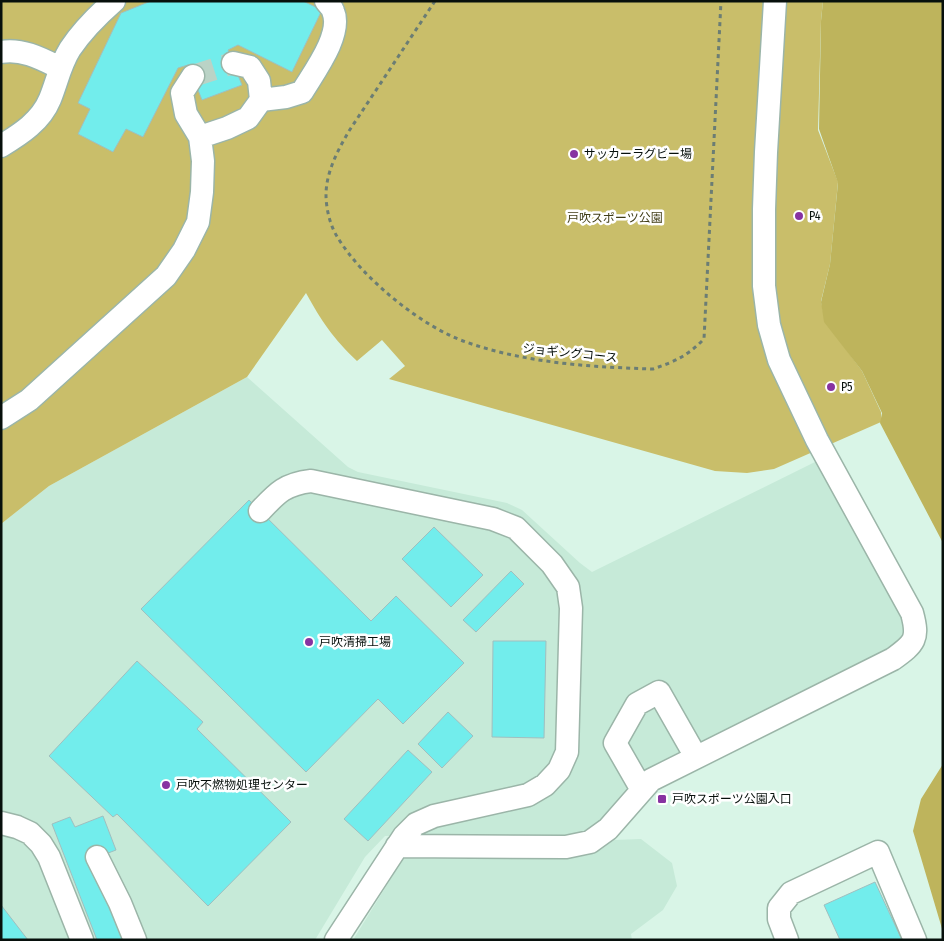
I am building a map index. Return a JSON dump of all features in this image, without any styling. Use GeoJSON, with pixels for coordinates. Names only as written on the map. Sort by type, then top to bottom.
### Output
{"type":"FeatureCollection","features":[{"type":"Feature","properties":{"kind":"street"},"geometry":{"type":"LineString","coordinates":[[1,146],[22,133],[39,118],[50,99],[60,68],[70,49],[97,16],[114,1]]}},
{"type":"Feature","properties":{"kind":"street"},"geometry":{"type":"LineString","coordinates":[[397,846],[566,847],[590,842],[608,829],[651,780],[894,659],[910,646],[916,629],[912,613],[817,440],[779,360],[769,325],[764,286],[765,200],[775,1]]}},
{"type":"Feature","properties":{"kind":"street"},"geometry":{"type":"LineString","coordinates":[[261,100],[286,97],[302,92],[323,58],[335,31],[333,4]]}},
{"type":"Feature","properties":{"kind":"street"},"geometry":{"type":"LineString","coordinates":[[1,52],[10,50],[38,57],[60,68]]}},
{"type":"Feature","properties":{"kind":"street"},"geometry":{"type":"LineString","coordinates":[[200,137],[227,128],[248,118],[261,100],[259,82],[250,67],[233,63]]}},
{"type":"Feature","properties":{"kind":"street"},"geometry":{"type":"LineString","coordinates":[[1,418],[29,400],[166,276],[205,223],[200,137],[186,114],[182,93],[193,76]]}},
{"type":"Feature","properties":{"kind":"street"},"geometry":{"type":"LineString","coordinates":[[260,511],[281,490],[296,483],[310,480],[493,519],[516,528],[552,564],[568,586],[571,608],[567,752],[559,770],[545,786],[528,795],[434,816],[416,824],[397,846],[336,940]]}},
{"type":"Feature","properties":{"kind":"street"},"geometry":{"type":"LineString","coordinates":[[642,790],[615,743],[638,704],[659,692],[696,757]]}},
{"type":"Feature","properties":{"kind":"street"},"geometry":{"type":"LineString","coordinates":[[1,823],[30,833],[41,844],[49,857],[82,940]]}},
{"type":"Feature","properties":{"kind":"street"},"geometry":{"type":"LineString","coordinates":[[787,940],[779,919],[779,908],[791,893],[878,852],[915,940]]}},
{"type":"Feature","properties":{"kind":"street"},"geometry":{"type":"LineString","coordinates":[[97,857],[120,903],[135,940]]}},
{"type":"Feature","properties":{"kind":"path","name":"ジョギングコース"},"geometry":{"type":"LineString","coordinates":[[435,1],[348,131],[338,152],[330,172],[326,194],[329,215],[336,236],[349,255],[374,282],[398,302],[422,319],[464,342],[543,361],[653,369],[689,354],[704,339],[721,1]]}},
{"type":"Feature","properties":{"kind":"shaded area"},"geometry":{"type":"Polygon","coordinates":[[[823,1],[943,1],[943,543],[880,423],[882,413],[862,371],[824,322],[821,302],[830,264],[838,183],[819,129],[823,1]]]}},
{"type":"Feature","properties":{"kind":"shaded area"},"geometry":{"type":"Polygon","coordinates":[[[247,377],[348,467],[358,472],[507,503],[522,510],[592,572],[817,461],[899,602],[905,632],[899,643],[646,774],[601,825],[572,839],[436,835],[385,836],[365,857],[315,940],[1,940],[1,524],[49,486],[247,377]]]}},
{"type":"Feature","properties":{"kind":"shaded area"},"geometry":{"type":"Polygon","coordinates":[[[943,764],[943,932],[913,831],[921,799],[943,764]]]}},
{"type":"Feature","properties":{"kind":"shaded area"},"geometry":{"type":"Polygon","coordinates":[[[641,839],[672,863],[677,886],[663,910],[631,934],[632,940],[353,940],[403,859],[561,859],[589,855],[602,849],[614,840],[641,839]]]}},
{"type":"Feature","properties":{"kind":"green space","name":"戸吹スポーツ公園"},"geometry":{"type":"Polygon","coordinates":[[[1,1],[823,1],[818,130],[838,182],[830,264],[821,301],[825,321],[862,371],[881,412],[881,422],[774,469],[747,473],[715,471],[389,379],[405,366],[382,340],[357,361],[328,329],[306,293],[247,377],[49,486],[1,524],[1,1]]]}},
{"type":"Feature","properties":{"kind":"building"},"geometry":{"type":"Polygon","coordinates":[[[151,1],[303,1],[322,10],[292,72],[238,45],[228,50],[242,85],[202,100],[188,65],[178,68],[143,137],[126,129],[113,152],[78,134],[90,109],[78,103],[121,13],[151,1]]]}},
{"type":"Feature","properties":{"kind":"building","name":"戸吹清掃工場"},"geometry":{"type":"Polygon","coordinates":[[[249,500],[371,621],[396,596],[464,663],[403,724],[378,699],[306,772],[141,609],[249,500]]]}},
{"type":"Feature","properties":{"kind":"building"},"geometry":{"type":"Polygon","coordinates":[[[434,527],[483,575],[451,607],[402,559],[434,527]]]}},
{"type":"Feature","properties":{"kind":"building"},"geometry":{"type":"Polygon","coordinates":[[[511,571],[524,584],[476,632],[463,620],[511,571]]]}},
{"type":"Feature","properties":{"kind":"building"},"geometry":{"type":"Polygon","coordinates":[[[493,641],[546,641],[544,738],[492,737],[493,641]]]}},
{"type":"Feature","properties":{"kind":"building","name":"戸吹不燃物処理センター"},"geometry":{"type":"Polygon","coordinates":[[[137,661],[203,722],[197,729],[291,822],[208,906],[117,814],[113,817],[49,756],[137,661]]]}},
{"type":"Feature","properties":{"kind":"building"},"geometry":{"type":"Polygon","coordinates":[[[448,712],[473,736],[442,768],[418,744],[448,712]]]}},
{"type":"Feature","properties":{"kind":"building"},"geometry":{"type":"Polygon","coordinates":[[[408,750],[432,772],[368,841],[344,819],[408,750]]]}},
{"type":"Feature","properties":{"kind":"building"},"geometry":{"type":"Polygon","coordinates":[[[103,816],[116,850],[90,860],[131,940],[97,940],[52,824],[70,817],[75,827],[103,816]]]}},
{"type":"Feature","properties":{"kind":"building"},"geometry":{"type":"Polygon","coordinates":[[[875,882],[902,940],[840,940],[824,905],[875,882]]]}},
{"type":"Feature","properties":{"kind":"building"},"geometry":{"type":"Polygon","coordinates":[[[1,905],[28,940],[1,940],[1,905]]]}},
{"type":"Feature","properties":{"kind":"tunnel"},"geometry":{"type":"LineString","coordinates":[[193,76],[233,63]]}},
{"type":"Feature","properties":{"kind":"place","name":"サッカーラグビー場"},"geometry":{"type":"Point","coordinates":[574,154]}},
{"type":"Feature","properties":{"kind":"place","name":"P4"},"geometry":{"type":"Point","coordinates":[799,216]}},
{"type":"Feature","properties":{"kind":"place","name":"P5"},"geometry":{"type":"Point","coordinates":[831,387]}},
{"type":"Feature","properties":{"kind":"place","name":"戸吹清掃工場"},"geometry":{"type":"Point","coordinates":[309,642]}},
{"type":"Feature","properties":{"kind":"place","name":"戸吹不燃物処理センター"},"geometry":{"type":"Point","coordinates":[166,785]}},
{"type":"Feature","properties":{"kind":"place","name":"戸吹スポーツ公園入口"},"geometry":{"type":"Point","coordinates":[662,799]}}]}
